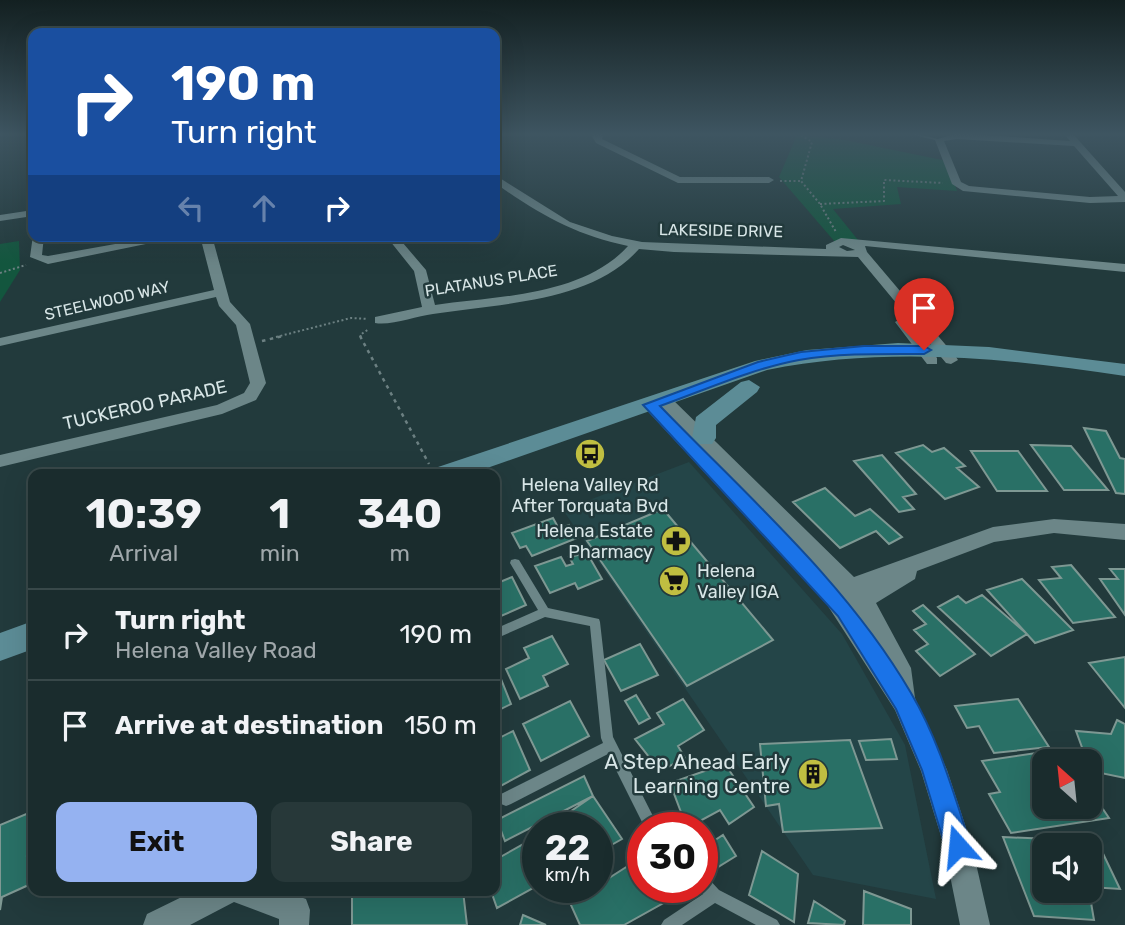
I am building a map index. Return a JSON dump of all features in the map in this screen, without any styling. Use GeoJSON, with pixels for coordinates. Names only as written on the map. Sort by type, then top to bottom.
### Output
{"type":"FeatureCollection","features":[{"type":"Feature","properties":{"kind":"street"},"geometry":{"type":"LineString","coordinates":[[667,176],[693,182],[769,180]]}},
{"type":"Feature","properties":{"kind":"street"},"geometry":{"type":"LineString","coordinates":[[954,176],[957,184],[974,191],[1090,200],[1125,197]]}},
{"type":"Feature","properties":{"kind":"street"},"geometry":{"type":"LineString","coordinates":[[1104,176],[1125,197]]}},
{"type":"Feature","properties":{"kind":"street","name":"LAKESIDE DRIVE"},"geometry":{"type":"LineString","coordinates":[[500,181],[556,219],[598,236],[638,244],[700,250],[897,246],[948,248],[1125,268]]}},
{"type":"Feature","properties":{"kind":"street"},"geometry":{"type":"LineString","coordinates":[[0,218],[28,214]]}},
{"type":"Feature","properties":{"kind":"street"},"geometry":{"type":"LineString","coordinates":[[38,242],[37,255],[54,260],[148,242]]}},
{"type":"Feature","properties":{"kind":"street","name":"TUCKEROO PARADE"},"geometry":{"type":"LineString","coordinates":[[0,461],[152,428],[239,403],[250,396],[258,383],[243,324],[224,303],[207,242]]}},
{"type":"Feature","properties":{"kind":"street"},"geometry":{"type":"LineString","coordinates":[[396,242],[420,270],[429,308]]}},
{"type":"Feature","properties":{"kind":"street","name":"PLATANUS PLACE"},"geometry":{"type":"LineString","coordinates":[[380,320],[429,308],[522,296],[564,287],[611,268],[632,255],[638,244]]}},
{"type":"Feature","properties":{"kind":"street"},"geometry":{"type":"LineString","coordinates":[[852,249],[909,331],[937,355]]}},
{"type":"Feature","properties":{"kind":"street"},"geometry":{"type":"LineString","coordinates":[[852,249],[937,355]]}},
{"type":"Feature","properties":{"kind":"street","name":"STEELWOOD WAY"},"geometry":{"type":"LineString","coordinates":[[0,342],[221,292]]}},
{"type":"Feature","properties":{"kind":"street"},"geometry":{"type":"LineString","coordinates":[[500,472],[663,409],[762,365],[894,340],[909,331]]}},
{"type":"Feature","properties":{"kind":"street"},"geometry":{"type":"LineString","coordinates":[[837,352],[937,355],[1125,370]]}},
{"type":"Feature","properties":{"kind":"street"},"geometry":{"type":"LineString","coordinates":[[449,469],[750,387],[793,372],[824,366],[937,355]]}},
{"type":"Feature","properties":{"kind":"street"},"geometry":{"type":"LineString","coordinates":[[704,438],[705,422],[750,387]]}},
{"type":"Feature","properties":{"kind":"street"},"geometry":{"type":"LineString","coordinates":[[663,409],[704,438],[849,599],[899,668],[904,702],[934,770],[958,846],[975,925]]}},
{"type":"Feature","properties":{"kind":"street"},"geometry":{"type":"LineString","coordinates":[[663,409],[849,599]]}},
{"type":"Feature","properties":{"kind":"street"},"geometry":{"type":"LineString","coordinates":[[849,599],[925,561],[993,535],[1054,526],[1125,532]]}},
{"type":"Feature","properties":{"kind":"street"},"geometry":{"type":"LineString","coordinates":[[0,631],[28,622]]}},
{"type":"Feature","properties":{"kind":"street"},"geometry":{"type":"LineString","coordinates":[[0,647],[28,637]]}},
{"type":"Feature","properties":{"kind":"street"},"geometry":{"type":"LineString","coordinates":[[158,925],[215,896]]}},
{"type":"Feature","properties":{"kind":"street"},"geometry":{"type":"LineString","coordinates":[[257,896],[295,910],[294,925]]}},
{"type":"Feature","properties":{"kind":"lane"},"geometry":{"type":"LineString","coordinates":[[515,563],[545,612]]}},
{"type":"Feature","properties":{"kind":"lane"},"geometry":{"type":"LineString","coordinates":[[500,632],[545,612],[595,622],[607,738],[644,812]]}},
{"type":"Feature","properties":{"kind":"lane"},"geometry":{"type":"LineString","coordinates":[[506,799],[611,746]]}},
{"type":"Feature","properties":{"kind":"lane"},"geometry":{"type":"LineString","coordinates":[[718,898],[772,925]]}},
{"type":"Feature","properties":{"kind":"lane"},"geometry":{"type":"LineString","coordinates":[[669,925],[701,903]]}},
{"type":"Feature","properties":{"kind":"path"},"geometry":{"type":"LineString","coordinates":[[801,181],[802,176]]}},
{"type":"Feature","properties":{"kind":"path"},"geometry":{"type":"LineString","coordinates":[[769,180],[801,181],[820,204],[838,234],[852,249]]}},
{"type":"Feature","properties":{"kind":"path"},"geometry":{"type":"LineString","coordinates":[[820,204],[884,201],[884,180],[957,184]]}},
{"type":"Feature","properties":{"kind":"path"},"geometry":{"type":"LineString","coordinates":[[0,274],[37,255]]}},
{"type":"Feature","properties":{"kind":"path"},"geometry":{"type":"LineString","coordinates":[[248,345],[351,318],[380,320]]}},
{"type":"Feature","properties":{"kind":"path"},"geometry":{"type":"LineString","coordinates":[[380,320],[360,335],[436,469]]}},
{"type":"Feature","properties":{"kind":"shaded area"},"geometry":{"type":"Polygon","coordinates":[[[689,462],[842,634],[905,745],[936,899],[813,875],[563,510],[689,462]]]}},
{"type":"Feature","properties":{"kind":"green space"},"geometry":{"type":"Polygon","coordinates":[[[952,176],[957,191],[897,187],[901,204],[833,209],[858,240],[835,242],[779,177],[952,176]]]}},
{"type":"Feature","properties":{"kind":"green space"},"geometry":{"type":"Polygon","coordinates":[[[19,241],[20,270],[0,302],[0,244],[19,241]]]}},
{"type":"Feature","properties":{"kind":"building"},"geometry":{"type":"Polygon","coordinates":[[[1084,428],[1106,431],[1120,458],[1125,459],[1125,494],[1116,493],[1084,428]]]}},
{"type":"Feature","properties":{"kind":"building"},"geometry":{"type":"Polygon","coordinates":[[[923,445],[932,452],[944,448],[965,466],[957,468],[979,487],[945,499],[896,453],[923,445]]]}},
{"type":"Feature","properties":{"kind":"building"},"geometry":{"type":"Polygon","coordinates":[[[1031,445],[1071,446],[1108,490],[1064,490],[1031,445]]]}},
{"type":"Feature","properties":{"kind":"building"},"geometry":{"type":"Polygon","coordinates":[[[971,451],[1018,451],[1047,491],[997,491],[971,451]]]}},
{"type":"Feature","properties":{"kind":"building"},"geometry":{"type":"Polygon","coordinates":[[[882,455],[916,494],[903,497],[914,509],[899,512],[854,461],[882,455]]]}},
{"type":"Feature","properties":{"kind":"building"},"geometry":{"type":"Polygon","coordinates":[[[825,488],[855,516],[870,509],[902,537],[889,544],[876,531],[840,548],[793,502],[825,488]]]}},
{"type":"Feature","properties":{"kind":"building"},"geometry":{"type":"Polygon","coordinates":[[[663,509],[773,640],[687,686],[587,541],[663,509]]]}},
{"type":"Feature","properties":{"kind":"building"},"geometry":{"type":"Polygon","coordinates":[[[553,518],[559,529],[569,525],[577,538],[532,556],[526,546],[520,548],[512,533],[553,518]]]}},
{"type":"Feature","properties":{"kind":"building"},"geometry":{"type":"Polygon","coordinates":[[[587,553],[602,579],[578,589],[575,583],[550,593],[535,566],[561,557],[566,566],[573,564],[569,557],[587,553]]]}},
{"type":"Feature","properties":{"kind":"building"},"geometry":{"type":"Polygon","coordinates":[[[1071,565],[1115,617],[1073,623],[1039,580],[1061,578],[1052,567],[1071,565]]]}},
{"type":"Feature","properties":{"kind":"building"},"geometry":{"type":"Polygon","coordinates":[[[1110,569],[1125,569],[1125,615],[1100,579],[1118,579],[1110,569]]]}},
{"type":"Feature","properties":{"kind":"building"},"geometry":{"type":"Polygon","coordinates":[[[512,577],[526,605],[501,616],[500,582],[512,577]]]}},
{"type":"Feature","properties":{"kind":"building"},"geometry":{"type":"Polygon","coordinates":[[[1022,579],[1073,630],[1035,643],[987,590],[1022,579]]]}},
{"type":"Feature","properties":{"kind":"building"},"geometry":{"type":"Polygon","coordinates":[[[982,595],[1027,634],[991,656],[938,607],[958,596],[966,603],[982,595]]]}},
{"type":"Feature","properties":{"kind":"building"},"geometry":{"type":"Polygon","coordinates":[[[923,605],[975,654],[940,676],[916,651],[928,644],[914,630],[926,624],[913,611],[923,605]]]}},
{"type":"Feature","properties":{"kind":"building"},"geometry":{"type":"Polygon","coordinates":[[[552,636],[568,664],[543,676],[548,686],[520,699],[506,669],[529,658],[524,648],[552,636]]]}},
{"type":"Feature","properties":{"kind":"building"},"geometry":{"type":"Polygon","coordinates":[[[640,644],[658,675],[621,691],[604,660],[640,644]]]}},
{"type":"Feature","properties":{"kind":"building"},"geometry":{"type":"Polygon","coordinates":[[[1125,657],[1125,708],[1089,663],[1125,657]]]}},
{"type":"Feature","properties":{"kind":"building"},"geometry":{"type":"Polygon","coordinates":[[[500,676],[511,704],[500,710],[500,676]]]}},
{"type":"Feature","properties":{"kind":"building"},"geometry":{"type":"Polygon","coordinates":[[[636,695],[650,718],[639,724],[625,701],[636,695]]]}},
{"type":"Feature","properties":{"kind":"building"},"geometry":{"type":"Polygon","coordinates":[[[683,699],[704,730],[678,746],[685,758],[660,771],[635,739],[664,724],[657,713],[683,699]]]}},
{"type":"Feature","properties":{"kind":"building"},"geometry":{"type":"Polygon","coordinates":[[[1018,699],[1049,747],[994,753],[979,726],[967,728],[955,706],[1018,699]]]}},
{"type":"Feature","properties":{"kind":"building"},"geometry":{"type":"Polygon","coordinates":[[[570,701],[589,736],[541,761],[523,724],[570,701]]]}},
{"type":"Feature","properties":{"kind":"building"},"geometry":{"type":"Polygon","coordinates":[[[1117,720],[1125,724],[1125,778],[1102,773],[1102,749],[1083,749],[1076,731],[1111,734],[1117,720]]]}},
{"type":"Feature","properties":{"kind":"building"},"geometry":{"type":"Polygon","coordinates":[[[513,731],[530,770],[500,786],[500,738],[513,731]]]}},
{"type":"Feature","properties":{"kind":"building"},"geometry":{"type":"Polygon","coordinates":[[[891,739],[897,759],[866,760],[859,741],[891,739]]]}},
{"type":"Feature","properties":{"kind":"building","name":"A Step Ahead Early Learning Centre"},"geometry":{"type":"Polygon","coordinates":[[[850,740],[882,828],[783,832],[779,804],[766,806],[760,744],[850,740]]]}},
{"type":"Feature","properties":{"kind":"building"},"geometry":{"type":"Polygon","coordinates":[[[1032,754],[1032,819],[1102,819],[1102,808],[1109,818],[1011,833],[989,794],[1000,792],[982,761],[1032,754]]]}},
{"type":"Feature","properties":{"kind":"building"},"geometry":{"type":"Polygon","coordinates":[[[725,764],[754,807],[729,824],[720,810],[681,812],[670,783],[725,764]]]}},
{"type":"Feature","properties":{"kind":"building"},"geometry":{"type":"Polygon","coordinates":[[[584,776],[593,796],[562,812],[522,812],[522,832],[505,841],[500,818],[584,776]]]}},
{"type":"Feature","properties":{"kind":"building"},"geometry":{"type":"Polygon","coordinates":[[[593,796],[604,812],[570,812],[593,796]]]}},
{"type":"Feature","properties":{"kind":"building"},"geometry":{"type":"Polygon","coordinates":[[[28,813],[28,885],[2,897],[0,910],[0,825],[28,813]]]}},
{"type":"Feature","properties":{"kind":"building"},"geometry":{"type":"Polygon","coordinates":[[[613,826],[622,839],[613,844],[613,826]]]}},
{"type":"Feature","properties":{"kind":"building"},"geometry":{"type":"Polygon","coordinates":[[[723,835],[736,856],[718,867],[718,838],[723,835]]]}},
{"type":"Feature","properties":{"kind":"building"},"geometry":{"type":"Polygon","coordinates":[[[1003,837],[1032,838],[1032,903],[1091,903],[1094,920],[1034,916],[1003,837]]]}},
{"type":"Feature","properties":{"kind":"building"},"geometry":{"type":"Polygon","coordinates":[[[522,845],[522,894],[497,908],[493,896],[500,896],[500,857],[522,845]]]}},
{"type":"Feature","properties":{"kind":"building"},"geometry":{"type":"Polygon","coordinates":[[[762,851],[798,874],[794,922],[749,895],[762,851]]]}},
{"type":"Feature","properties":{"kind":"building"},"geometry":{"type":"Polygon","coordinates":[[[1102,851],[1120,889],[1102,888],[1102,851]]]}},
{"type":"Feature","properties":{"kind":"building"},"geometry":{"type":"Polygon","coordinates":[[[627,867],[627,903],[663,903],[624,925],[580,925],[570,903],[613,903],[613,876],[627,867]]]}},
{"type":"Feature","properties":{"kind":"building"},"geometry":{"type":"Polygon","coordinates":[[[864,891],[911,909],[911,925],[863,925],[864,891]]]}},
{"type":"Feature","properties":{"kind":"building"},"geometry":{"type":"Polygon","coordinates":[[[352,896],[464,896],[467,925],[352,925],[352,896]]]}},
{"type":"Feature","properties":{"kind":"building"},"geometry":{"type":"Polygon","coordinates":[[[814,901],[845,921],[844,925],[808,923],[814,901]]]}},
{"type":"Feature","properties":{"kind":"building"},"geometry":{"type":"Polygon","coordinates":[[[523,915],[546,925],[520,925],[523,915]]]}},
{"type":"Feature","properties":{"kind":"place","name":"Helena Valley Rd After Torquata Bvd"},"geometry":{"type":"Point","coordinates":[590,454]}},
{"type":"Feature","properties":{"kind":"place","name":"Helena Estate Pharmacy"},"geometry":{"type":"Point","coordinates":[676,541]}},
{"type":"Feature","properties":{"kind":"place","name":"Helena Valley IGA"},"geometry":{"type":"Point","coordinates":[674,581]}},
{"type":"Feature","properties":{"kind":"place","name":"A Step Ahead Early Learning Centre"},"geometry":{"type":"Point","coordinates":[813,774]}},
{"type":"Feature","properties":{"kind":"route"},"geometry":{"type":"LineString","coordinates":[[924,350],[864,350],[801,356],[762,365],[650,405],[845,610],[855,630],[904,702],[934,770],[958,846]]}}]}
